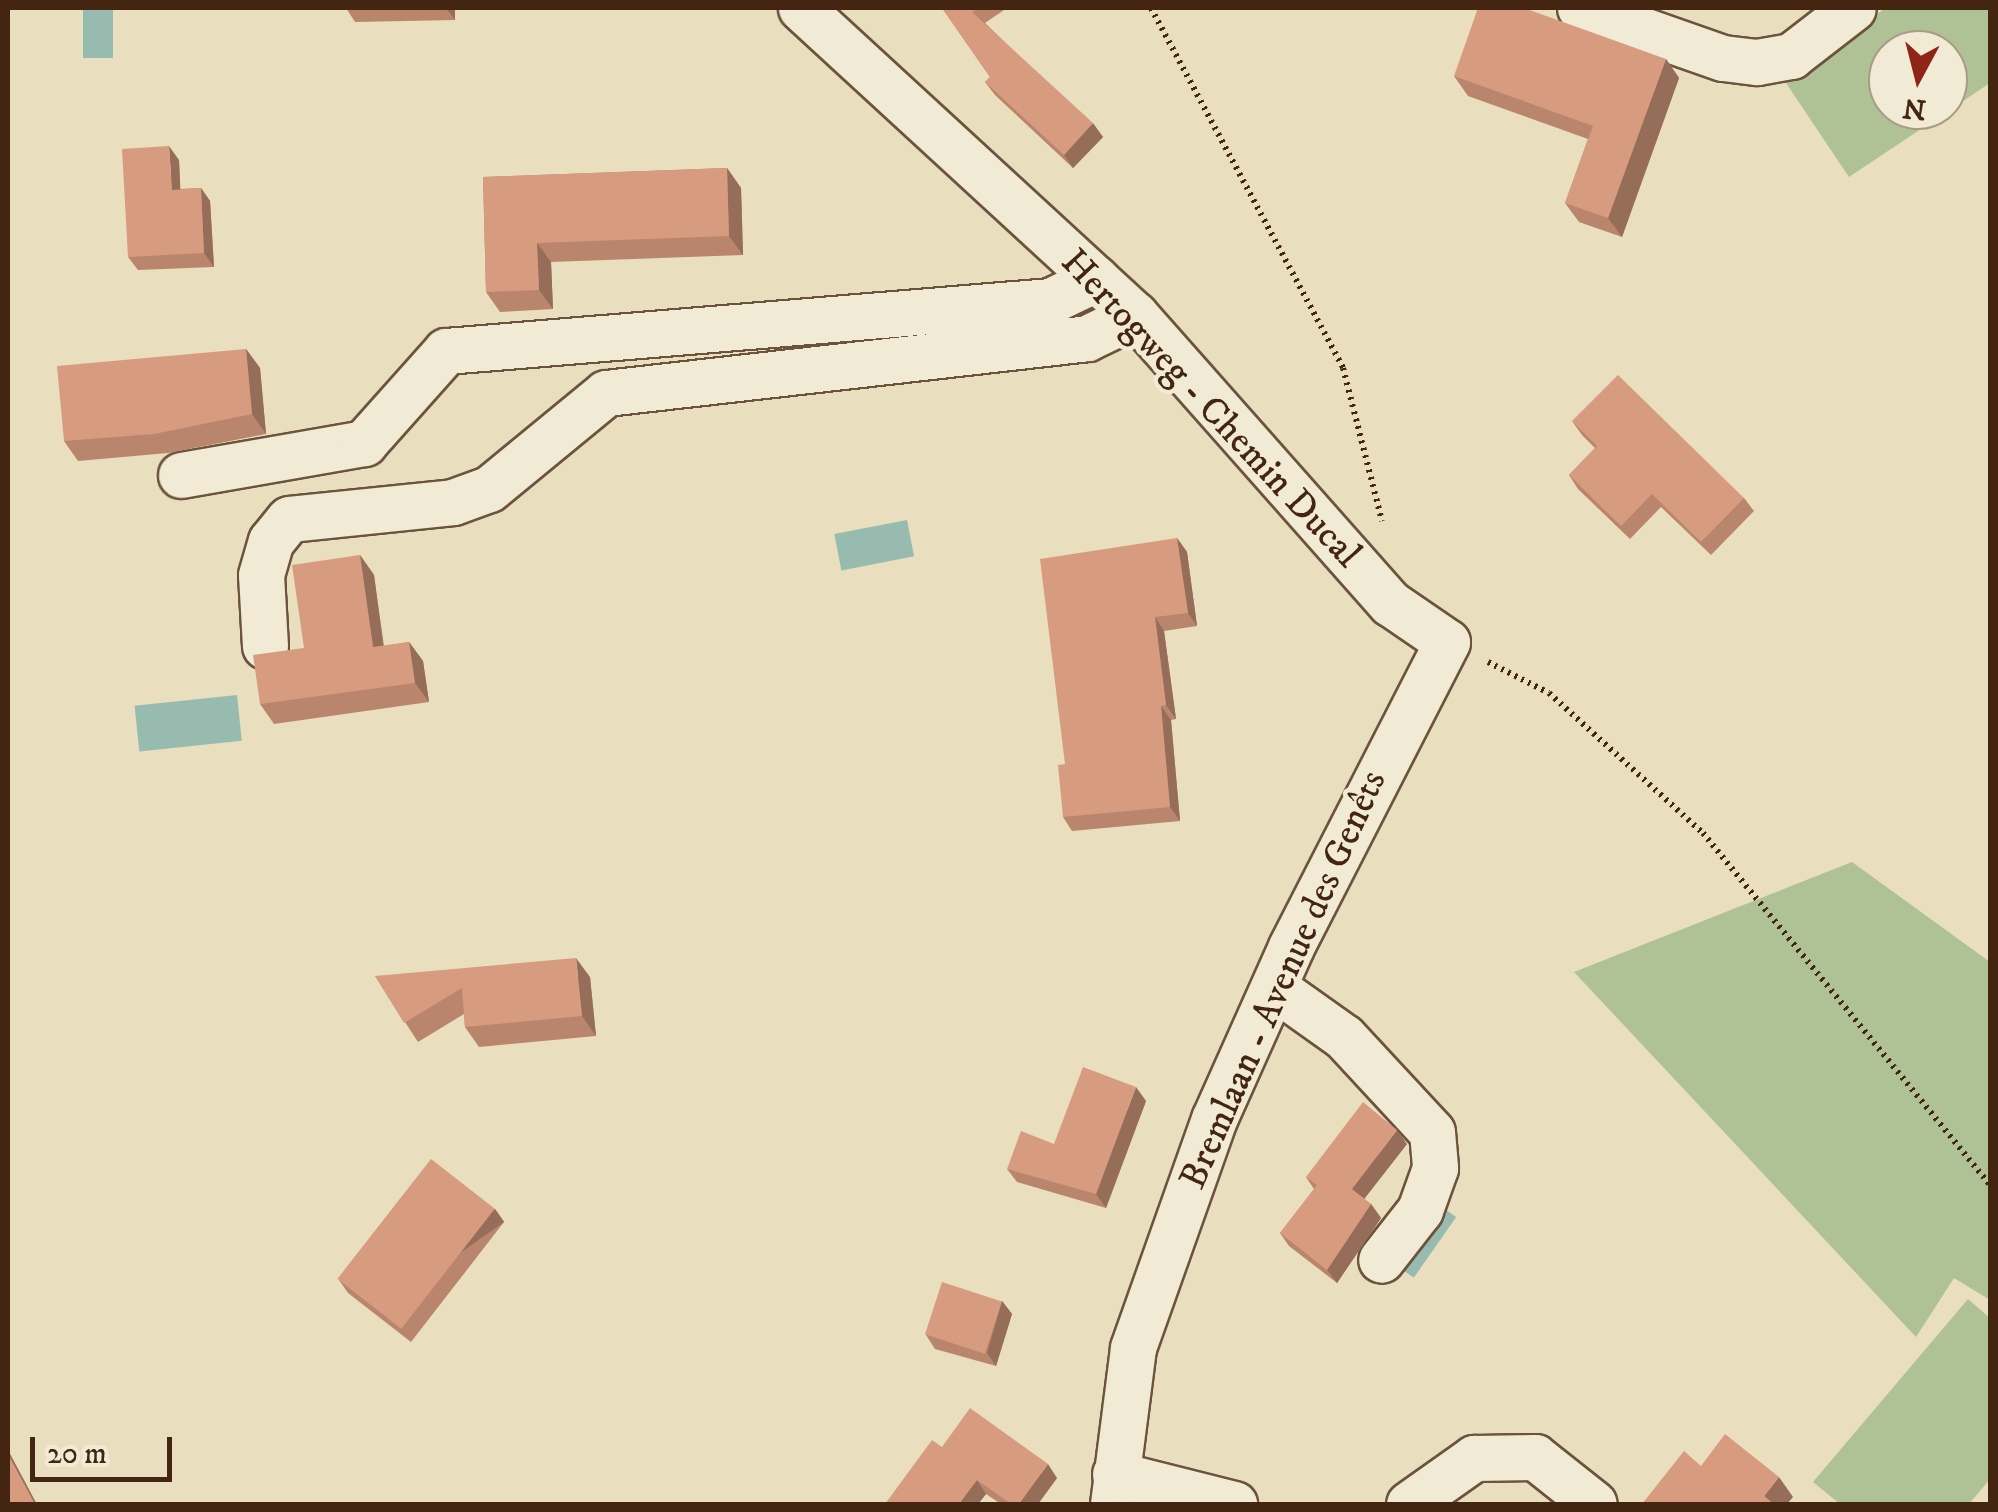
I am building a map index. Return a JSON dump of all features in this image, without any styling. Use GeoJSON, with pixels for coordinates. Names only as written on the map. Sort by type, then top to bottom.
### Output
{"type":"FeatureCollection","features":[{"type":"Feature","properties":{"kind":"street","name":"Hertogweg - Chemin Ducal"},"geometry":{"type":"LineString","coordinates":[[801,8],[1135,316],[1390,603],[1447,642]]}},
{"type":"Feature","properties":{"kind":"street"},"geometry":{"type":"LineString","coordinates":[[1580,8],[1723,58],[1756,62],[1791,56],[1853,8]]}},
{"type":"Feature","properties":{"kind":"street"},"geometry":{"type":"LineString","coordinates":[[182,475],[364,444],[446,352],[1050,301],[1096,280]]}},
{"type":"Feature","properties":{"kind":"street"},"geometry":{"type":"LineString","coordinates":[[265,646],[261,574],[272,542],[289,519],[453,502],[489,489],[606,392],[1086,338],[1135,316]]}},
{"type":"Feature","properties":{"kind":"street","name":"Bremlaan - Avenue des Genêts"},"geometry":{"type":"LineString","coordinates":[[1114,1489],[1133,1348],[1214,1120],[1275,988],[1447,642]]}},
{"type":"Feature","properties":{"kind":"street"},"geometry":{"type":"LineString","coordinates":[[1275,988],[1344,1037],[1432,1132],[1435,1168],[1420,1210],[1381,1260]]}},
{"type":"Feature","properties":{"kind":"street"},"geometry":{"type":"LineString","coordinates":[[1409,1504],[1474,1458],[1535,1456],[1594,1504]]}},
{"type":"Feature","properties":{"kind":"street"},"geometry":{"type":"LineString","coordinates":[[1114,1489],[1234,1504]]}},
{"type":"Feature","properties":{"kind":"path"},"geometry":{"type":"LineString","coordinates":[[1151,8],[1343,368],[1386,539]]}},
{"type":"Feature","properties":{"kind":"path"},"geometry":{"type":"LineString","coordinates":[[1447,642],[1549,693],[1703,833],[1990,1185]]}},
{"type":"Feature","properties":{"kind":"green space"},"geometry":{"type":"Polygon","coordinates":[[[1886,8],[1990,8],[1990,83],[1968,98],[1968,30],[1868,30],[1868,130],[1920,130],[1849,177],[1782,77],[1886,8]]]}},
{"type":"Feature","properties":{"kind":"green space"},"geometry":{"type":"Polygon","coordinates":[[[1852,862],[1990,962],[1990,1300],[1954,1278],[1916,1337],[1574,972],[1852,862]]]}},
{"type":"Feature","properties":{"kind":"green space"},"geometry":{"type":"Polygon","coordinates":[[[1968,1299],[1990,1318],[1990,1479],[1969,1504],[1840,1504],[1813,1482],[1968,1299]]]}},
{"type":"Feature","properties":{"kind":"water"},"geometry":{"type":"Polygon","coordinates":[[[83,8],[113,8],[113,58],[83,58],[83,8]]]}},
{"type":"Feature","properties":{"kind":"water"},"geometry":{"type":"Polygon","coordinates":[[[907,520],[914,556],[841,570],[834,534],[907,520]]]}},
{"type":"Feature","properties":{"kind":"water"},"geometry":{"type":"Polygon","coordinates":[[[237,695],[242,741],[139,752],[135,706],[237,695]]]}},
{"type":"Feature","properties":{"kind":"water"},"geometry":{"type":"Polygon","coordinates":[[[1439,1205],[1456,1217],[1414,1278],[1397,1266],[1439,1205]]]}},
{"type":"Feature","properties":{"kind":"building"},"geometry":{"type":"Polygon","coordinates":[[[942,8],[978,8],[972,12],[1093,123],[1064,155],[985,82],[990,77],[942,8]]]}},
{"type":"Feature","properties":{"kind":"building"},"geometry":{"type":"Polygon","coordinates":[[[1478,8],[1524,8],[1666,59],[1608,218],[1565,203],[1593,126],[1454,76],[1478,8]]]}},
{"type":"Feature","properties":{"kind":"building"},"geometry":{"type":"Polygon","coordinates":[[[169,146],[172,190],[201,188],[204,253],[128,257],[122,149],[169,146]]]}},
{"type":"Feature","properties":{"kind":"building"},"geometry":{"type":"Polygon","coordinates":[[[727,168],[729,236],[537,243],[539,290],[486,292],[483,177],[727,168]]]}},
{"type":"Feature","properties":{"kind":"building"},"geometry":{"type":"Polygon","coordinates":[[[246,349],[252,414],[154,434],[64,441],[57,366],[246,349]]]}},
{"type":"Feature","properties":{"kind":"building"},"geometry":{"type":"Polygon","coordinates":[[[1618,375],[1744,498],[1701,542],[1652,494],[1621,526],[1569,475],[1597,446],[1572,421],[1618,375]]]}},
{"type":"Feature","properties":{"kind":"building"},"geometry":{"type":"Polygon","coordinates":[[[1177,538],[1188,613],[1155,617],[1166,705],[1161,706],[1170,807],[1063,817],[1058,765],[1065,764],[1040,559],[1177,538]]]}},
{"type":"Feature","properties":{"kind":"building"},"geometry":{"type":"Polygon","coordinates":[[[360,555],[373,647],[409,642],[415,683],[260,704],[253,655],[304,648],[292,565],[360,555]]]}},
{"type":"Feature","properties":{"kind":"building"},"geometry":{"type":"Polygon","coordinates":[[[576,958],[582,1016],[465,1027],[462,988],[404,1023],[375,976],[576,958]]]}},
{"type":"Feature","properties":{"kind":"building"},"geometry":{"type":"Polygon","coordinates":[[[1083,1067],[1136,1087],[1096,1194],[1007,1169],[1021,1131],[1054,1144],[1083,1067]]]}},
{"type":"Feature","properties":{"kind":"building"},"geometry":{"type":"Polygon","coordinates":[[[1363,1102],[1397,1130],[1352,1189],[1371,1204],[1327,1270],[1280,1233],[1317,1185],[1306,1177],[1363,1102]]]}},
{"type":"Feature","properties":{"kind":"building"},"geometry":{"type":"Polygon","coordinates":[[[431,1159],[495,1209],[401,1329],[337,1279],[431,1159]]]}},
{"type":"Feature","properties":{"kind":"building"},"geometry":{"type":"Polygon","coordinates":[[[942,1282],[1002,1301],[985,1354],[925,1334],[942,1282]]]}},
{"type":"Feature","properties":{"kind":"building"},"geometry":{"type":"Polygon","coordinates":[[[970,1408],[1048,1464],[1019,1504],[1011,1504],[977,1480],[959,1504],[885,1504],[932,1440],[942,1447],[970,1408]]]}},
{"type":"Feature","properties":{"kind":"building"},"geometry":{"type":"Polygon","coordinates":[[[1725,1434],[1779,1477],[1764,1496],[1774,1504],[1642,1504],[1684,1451],[1701,1466],[1725,1434]]]}},
{"type":"Feature","properties":{"kind":"building"},"geometry":{"type":"Polygon","coordinates":[[[8,1454],[35,1504],[8,1504],[8,1454]]]}}]}
